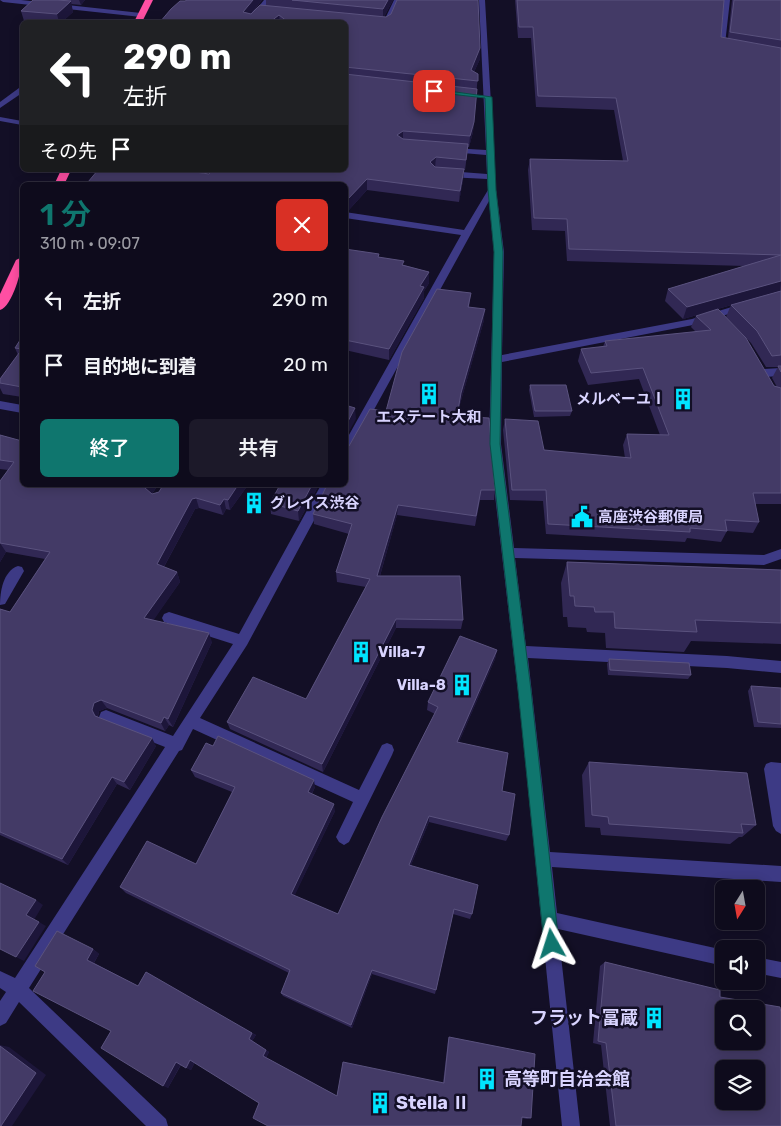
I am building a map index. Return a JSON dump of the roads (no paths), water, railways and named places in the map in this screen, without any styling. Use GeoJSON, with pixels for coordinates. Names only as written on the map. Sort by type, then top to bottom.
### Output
{"type":"FeatureCollection","features":[{"type":"Feature","properties":{"kind":"highway"},"geometry":{"type":"LineString","coordinates":[[140,19],[149,0]]}},
{"type":"Feature","properties":{"kind":"highway"},"geometry":{"type":"LineString","coordinates":[[0,306],[20,264]]}},
{"type":"Feature","properties":{"kind":"street"},"geometry":{"type":"LineString","coordinates":[[3,0],[140,19]]}},
{"type":"Feature","properties":{"kind":"street"},"geometry":{"type":"LineString","coordinates":[[251,20],[267,0]]}},
{"type":"Feature","properties":{"kind":"street"},"geometry":{"type":"LineString","coordinates":[[366,21],[386,23],[397,0]]}},
{"type":"Feature","properties":{"kind":"street"},"geometry":{"type":"LineString","coordinates":[[482,0],[484,96],[491,153],[492,190],[499,252],[495,444],[509,553],[571,1126]]}},
{"type":"Feature","properties":{"kind":"street"},"geometry":{"type":"LineString","coordinates":[[727,0],[721,46],[738,49]]}},
{"type":"Feature","properties":{"kind":"street"},"geometry":{"type":"LineString","coordinates":[[258,12],[268,12]]}},
{"type":"Feature","properties":{"kind":"street"},"geometry":{"type":"LineString","coordinates":[[0,106],[20,91]]}},
{"type":"Feature","properties":{"kind":"street"},"geometry":{"type":"LineString","coordinates":[[0,119],[20,123]]}},
{"type":"Feature","properties":{"kind":"street"},"geometry":{"type":"LineString","coordinates":[[442,149],[491,153]]}},
{"type":"Feature","properties":{"kind":"street"},"geometry":{"type":"LineString","coordinates":[[435,173],[492,177]]}},
{"type":"Feature","properties":{"kind":"street"},"geometry":{"type":"LineString","coordinates":[[348,447],[468,233],[479,210],[492,190]]}},
{"type":"Feature","properties":{"kind":"street"},"geometry":{"type":"LineString","coordinates":[[348,215],[468,233]]}},
{"type":"Feature","properties":{"kind":"street"},"geometry":{"type":"LineString","coordinates":[[497,359],[693,322],[753,304]]}},
{"type":"Feature","properties":{"kind":"street"},"geometry":{"type":"LineString","coordinates":[[715,314],[728,327]]}},
{"type":"Feature","properties":{"kind":"street"},"geometry":{"type":"LineString","coordinates":[[771,387],[762,370],[781,372]]}},
{"type":"Feature","properties":{"kind":"street"},"geometry":{"type":"LineString","coordinates":[[0,405],[20,409]]}},
{"type":"Feature","properties":{"kind":"street"},"geometry":{"type":"LineString","coordinates":[[0,1017],[177,745],[242,641],[325,487]]}},
{"type":"Feature","properties":{"kind":"street"},"geometry":{"type":"LineString","coordinates":[[509,553],[764,560],[781,554]]}},
{"type":"Feature","properties":{"kind":"street"},"geometry":{"type":"LineString","coordinates":[[0,600],[18,571]]}},
{"type":"Feature","properties":{"kind":"street"},"geometry":{"type":"LineString","coordinates":[[169,618],[242,641]]}},
{"type":"Feature","properties":{"kind":"street"},"geometry":{"type":"LineString","coordinates":[[520,652],[727,662],[781,667]]}},
{"type":"Feature","properties":{"kind":"street"},"geometry":{"type":"LineString","coordinates":[[106,716],[177,745]]}},
{"type":"Feature","properties":{"kind":"street"},"geometry":{"type":"LineString","coordinates":[[191,721],[363,799]]}},
{"type":"Feature","properties":{"kind":"street"},"geometry":{"type":"LineString","coordinates":[[344,838],[387,750]]}},
{"type":"Feature","properties":{"kind":"street"},"geometry":{"type":"LineString","coordinates":[[781,770],[771,770],[781,826]]}},
{"type":"Feature","properties":{"kind":"street"},"geometry":{"type":"LineString","coordinates":[[542,858],[781,874]]}},
{"type":"Feature","properties":{"kind":"street"},"geometry":{"type":"LineString","coordinates":[[549,919],[715,956]]}},
{"type":"Feature","properties":{"kind":"street"},"geometry":{"type":"LineString","coordinates":[[765,967],[781,970]]}},
{"type":"Feature","properties":{"kind":"street"},"geometry":{"type":"LineString","coordinates":[[0,979],[19,990],[160,1126]]}},
{"type":"Feature","properties":{"kind":"place","name":"エステート大和"},"geometry":{"type":"Point","coordinates":[429,394]}},
{"type":"Feature","properties":{"kind":"place","name":"メルベーユⅠ"},"geometry":{"type":"Point","coordinates":[683,399]}},
{"type":"Feature","properties":{"kind":"place","name":"グレイス渋谷"},"geometry":{"type":"Point","coordinates":[254,503]}},
{"type":"Feature","properties":{"kind":"place","name":"高座渋谷郵便局"},"geometry":{"type":"Point","coordinates":[582,517]}},
{"type":"Feature","properties":{"kind":"place","name":"Villa-7"},"geometry":{"type":"Point","coordinates":[361,652]}},
{"type":"Feature","properties":{"kind":"place","name":"Villa-8"},"geometry":{"type":"Point","coordinates":[462,685]}},
{"type":"Feature","properties":{"kind":"place","name":"フラット冨蔵"},"geometry":{"type":"Point","coordinates":[654,1018]}},
{"type":"Feature","properties":{"kind":"place","name":"高等町自治会館"},"geometry":{"type":"Point","coordinates":[487,1079]}},
{"type":"Feature","properties":{"kind":"place","name":"Stella Ⅱ"},"geometry":{"type":"Point","coordinates":[380,1103]}}]}
